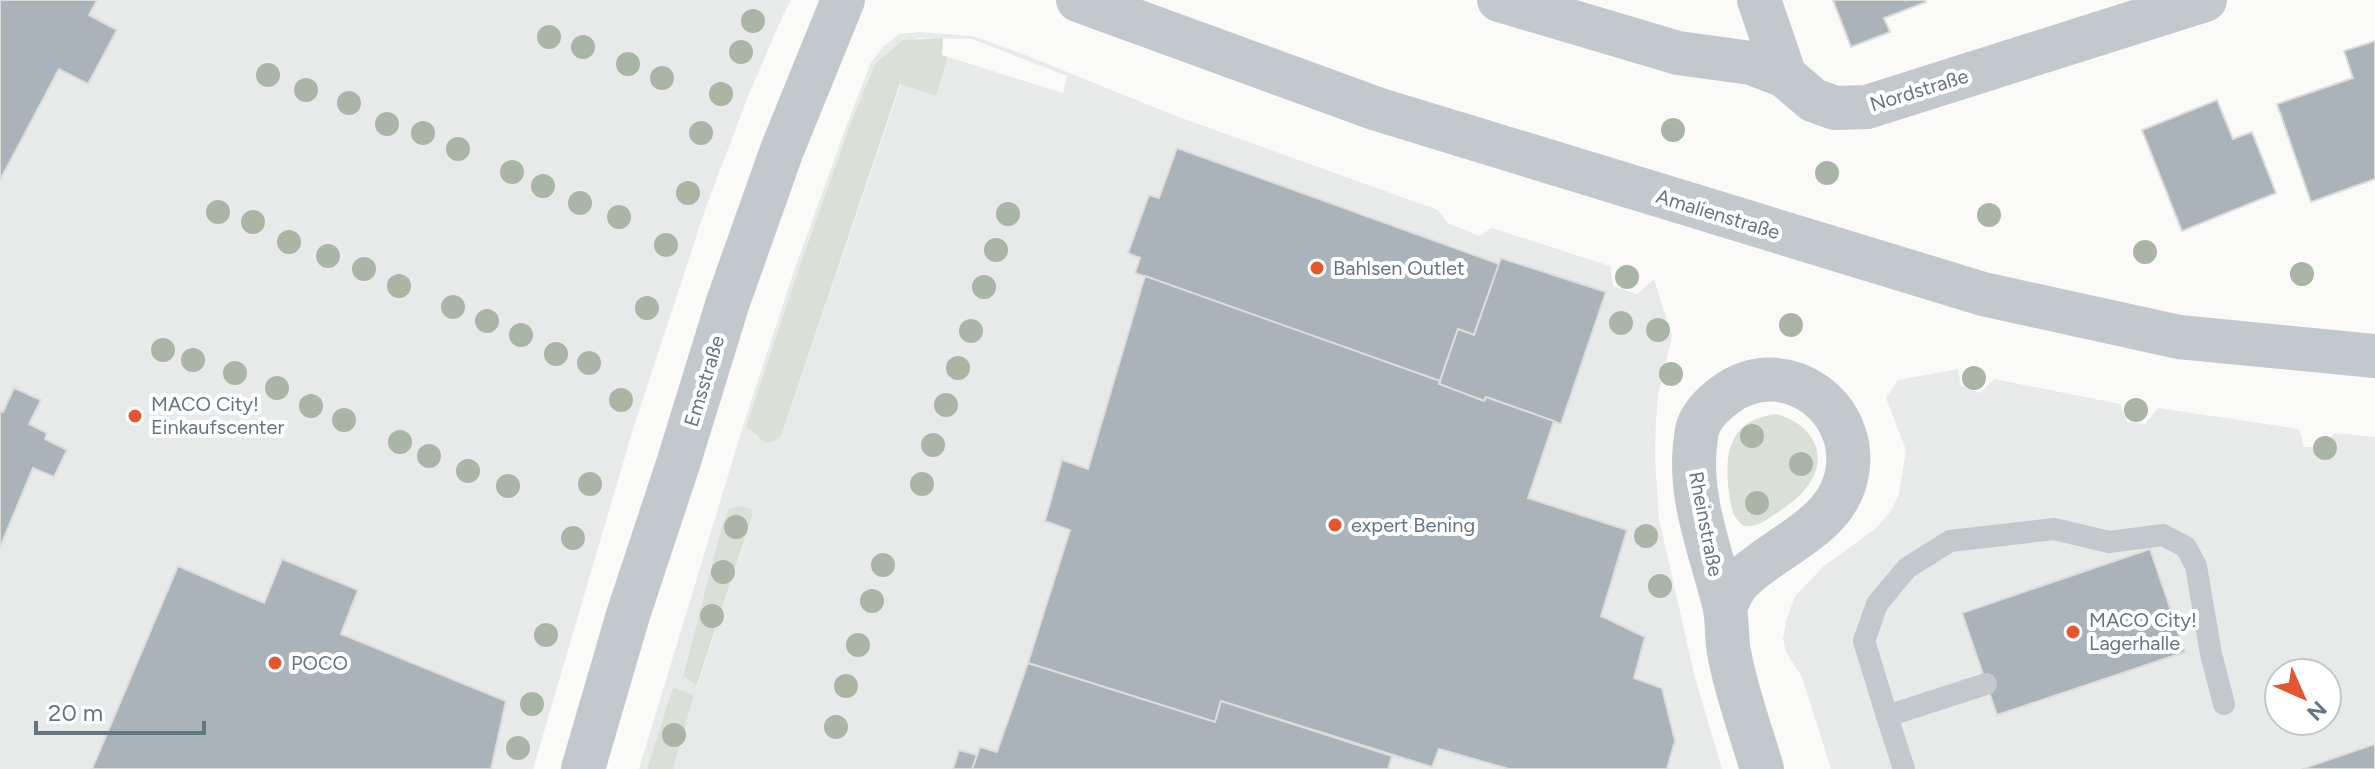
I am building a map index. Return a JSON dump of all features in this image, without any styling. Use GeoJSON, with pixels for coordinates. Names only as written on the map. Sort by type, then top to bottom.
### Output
{"type":"FeatureCollection","features":[{"type":"Feature","properties":{"kind":"street","name":"Emsstraße"},"geometry":{"type":"LineString","coordinates":[[583,769],[628,615],[728,302],[782,150],[843,0]]}},
{"type":"Feature","properties":{"kind":"street","name":"Amalienstraße"},"geometry":{"type":"LineString","coordinates":[[1078,0],[1471,140],[1983,294],[2179,337],[2375,356]]}},
{"type":"Feature","properties":{"kind":"street","name":"Nordstraße"},"geometry":{"type":"LineString","coordinates":[[1499,0],[1678,53],[1751,63],[1785,76],[1813,100],[1835,108],[1867,107],[2205,0]]}},
{"type":"Feature","properties":{"kind":"street"},"geometry":{"type":"LineString","coordinates":[[1759,0],[1785,76]]}},
{"type":"Feature","properties":{"kind":"street","name":"Rheinstraße"},"geometry":{"type":"LineString","coordinates":[[1725,607],[1737,583],[1820,520],[1837,502],[1846,479],[1849,456],[1846,431],[1812,391],[1787,380],[1764,379],[1737,386],[1711,405],[1697,427],[1693,460],[1709,552],[1725,607],[1729,652],[1762,769]]}},
{"type":"Feature","properties":{"kind":"lane"},"geometry":{"type":"LineString","coordinates":[[1904,769],[1864,641],[1877,604],[1907,568],[1950,541],[2054,529],[2109,542],[2163,535],[2186,547],[2196,566],[2211,654],[2224,704]]}},
{"type":"Feature","properties":{"kind":"lane"},"geometry":{"type":"LineString","coordinates":[[1887,716],[1986,684]]}},
{"type":"Feature","properties":{"kind":"shaded area"},"geometry":{"type":"Polygon","coordinates":[[[0,0],[791,0],[747,99],[705,210],[633,429],[533,769],[0,769],[0,0]]]}},
{"type":"Feature","properties":{"kind":"shaded area"},"geometry":{"type":"Polygon","coordinates":[[[920,32],[973,36],[1176,116],[1438,210],[1448,223],[1479,236],[1492,228],[1610,266],[1613,286],[1637,294],[1654,279],[1672,336],[1658,395],[1656,420],[1659,519],[1695,678],[1722,769],[673,769],[694,695],[673,687],[647,769],[639,769],[744,423],[793,274],[871,62],[899,34],[920,32]],[[918,38],[875,64],[851,122],[747,426],[757,437],[781,436],[901,84],[936,96],[948,57],[1063,93],[1067,76],[972,39],[918,38]],[[753,513],[721,529],[683,675],[697,684],[698,684],[753,513]]]}},
{"type":"Feature","properties":{"kind":"shaded area"},"geometry":{"type":"Polygon","coordinates":[[[943,38],[942,55],[948,57],[936,96],[900,84],[781,436],[766,443],[746,427],[851,122],[875,64],[903,40],[943,38]]]}},
{"type":"Feature","properties":{"kind":"shaded area"},"geometry":{"type":"Polygon","coordinates":[[[1958,369],[1961,386],[1980,393],[1994,379],[2120,404],[2127,422],[2145,424],[2158,408],[2299,429],[2304,447],[2325,448],[2334,433],[2375,437],[2375,769],[1831,769],[1802,677],[1786,652],[1783,639],[1795,596],[1824,566],[1875,529],[1891,511],[1899,494],[1906,450],[1886,398],[1898,380],[1958,369]]]}},
{"type":"Feature","properties":{"kind":"shaded area"},"geometry":{"type":"Polygon","coordinates":[[[1776,414],[1807,431],[1817,450],[1815,472],[1799,497],[1761,523],[1744,526],[1735,516],[1730,503],[1729,452],[1739,431],[1748,423],[1776,414]]]}},
{"type":"Feature","properties":{"kind":"shaded area"},"geometry":{"type":"Polygon","coordinates":[[[740,506],[753,513],[697,685],[683,676],[721,529],[729,509],[740,506]]]}},
{"type":"Feature","properties":{"kind":"shaded area"},"geometry":{"type":"Polygon","coordinates":[[[673,687],[694,695],[673,769],[647,769],[673,687]]]}},
{"type":"Feature","properties":{"kind":"building"},"geometry":{"type":"Polygon","coordinates":[[[0,0],[97,0],[89,15],[117,30],[88,84],[59,69],[0,180],[0,0]]]}},
{"type":"Feature","properties":{"kind":"building"},"geometry":{"type":"Polygon","coordinates":[[[1833,0],[1926,2],[1884,18],[1890,32],[1851,47],[1833,0]]]}},
{"type":"Feature","properties":{"kind":"building"},"geometry":{"type":"Polygon","coordinates":[[[2375,41],[2375,179],[2311,202],[2277,104],[2353,78],[2344,51],[2375,41]]]}},
{"type":"Feature","properties":{"kind":"building"},"geometry":{"type":"Polygon","coordinates":[[[2217,100],[2233,139],[2252,132],[2276,193],[2182,231],[2142,130],[2217,100]]]}},
{"type":"Feature","properties":{"kind":"building","name":"Bahlsen Outlet"},"geometry":{"type":"Polygon","coordinates":[[[1177,148],[1499,264],[1474,335],[1458,329],[1440,381],[1135,273],[1140,258],[1128,253],[1149,195],[1159,198],[1177,148]]]}},
{"type":"Feature","properties":{"kind":"building"},"geometry":{"type":"Polygon","coordinates":[[[1501,258],[1606,292],[1561,424],[1439,384],[1458,329],[1474,335],[1501,258]]]}},
{"type":"Feature","properties":{"kind":"building","name":"expert Bening"},"geometry":{"type":"Polygon","coordinates":[[[1145,276],[1440,381],[1439,384],[1484,401],[1486,397],[1554,421],[1528,498],[1627,530],[1601,616],[1645,637],[1634,678],[1662,688],[1675,741],[1667,769],[1509,769],[1439,749],[1432,767],[1221,701],[1215,722],[1028,663],[1070,530],[1045,521],[1062,460],[1088,469],[1145,276]]]}},
{"type":"Feature","properties":{"kind":"building"},"geometry":{"type":"Polygon","coordinates":[[[14,388],[41,400],[29,424],[47,433],[45,439],[67,450],[54,477],[33,468],[0,547],[0,411],[3,412],[14,388]]]}},
{"type":"Feature","properties":{"kind":"building","name":"MACO City! Lagerhalle"},"geometry":{"type":"Polygon","coordinates":[[[2150,549],[2185,652],[1997,715],[1962,613],[2150,549]]]}},
{"type":"Feature","properties":{"kind":"building","name":"POCO"},"geometry":{"type":"Polygon","coordinates":[[[282,559],[358,590],[341,634],[506,701],[491,769],[92,769],[178,566],[264,603],[282,559]]]}},
{"type":"Feature","properties":{"kind":"building"},"geometry":{"type":"Polygon","coordinates":[[[1028,663],[1215,722],[1221,701],[1392,756],[1388,769],[972,769],[980,747],[997,752],[1028,663]]]}},
{"type":"Feature","properties":{"kind":"building"},"geometry":{"type":"Polygon","coordinates":[[[2375,744],[2375,769],[2302,769],[2375,744]]]}},
{"type":"Feature","properties":{"kind":"building"},"geometry":{"type":"Polygon","coordinates":[[[959,750],[977,755],[972,769],[953,769],[959,750]]]}},
{"type":"Feature","properties":{"kind":"place","name":"Bahlsen Outlet"},"geometry":{"type":"Point","coordinates":[1317,268]}},
{"type":"Feature","properties":{"kind":"place","name":"MACO City! Einkaufscenter"},"geometry":{"type":"Point","coordinates":[135,416]}},
{"type":"Feature","properties":{"kind":"place","name":"expert Bening"},"geometry":{"type":"Point","coordinates":[1335,525]}},
{"type":"Feature","properties":{"kind":"place","name":"MACO City! Lagerhalle"},"geometry":{"type":"Point","coordinates":[2073,632]}},
{"type":"Feature","properties":{"kind":"place","name":"POCO"},"geometry":{"type":"Point","coordinates":[275,663]}}]}
